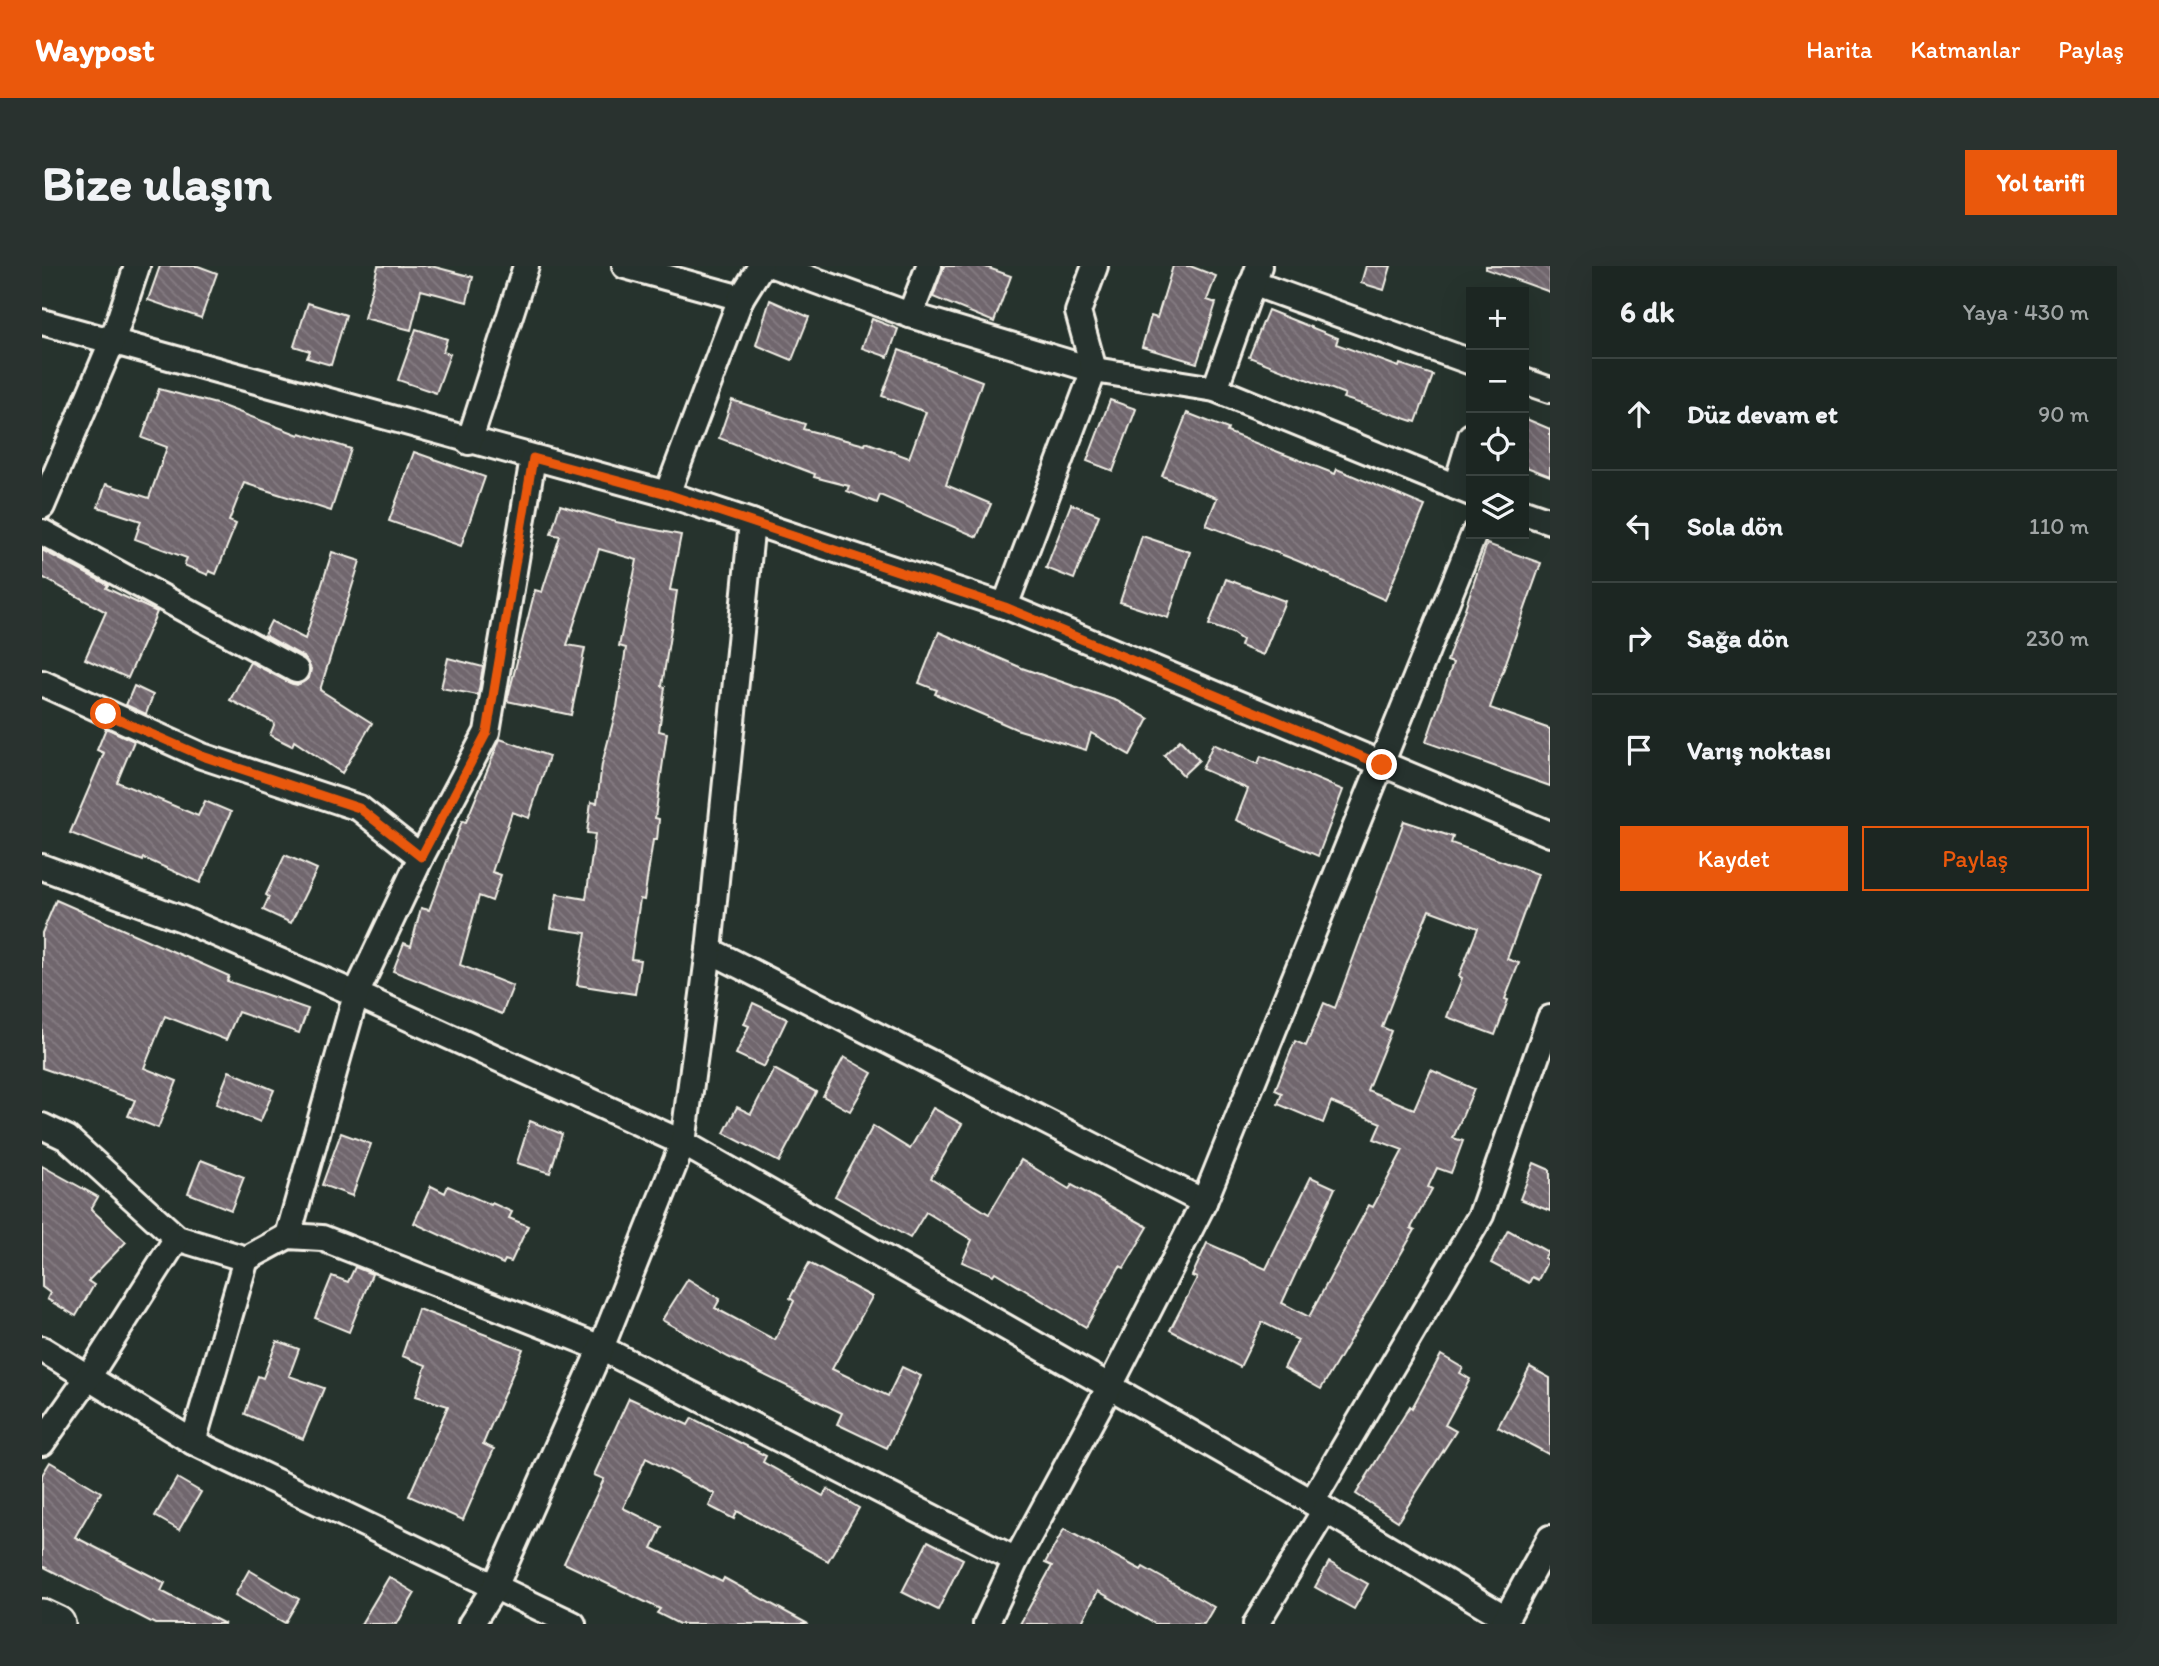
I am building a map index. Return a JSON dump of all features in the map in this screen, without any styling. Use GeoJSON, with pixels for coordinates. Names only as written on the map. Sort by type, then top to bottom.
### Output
{"type":"FeatureCollection","features":[{"type":"Feature","properties":{"kind":"street"},"geometry":{"type":"LineString","coordinates":[[42,506],[112,342],[137,266]]}},
{"type":"Feature","properties":{"kind":"street"},"geometry":{"type":"LineString","coordinates":[[469,442],[526,266]]}},
{"type":"Feature","properties":{"kind":"street"},"geometry":{"type":"LineString","coordinates":[[625,266],[741,298]]}},
{"type":"Feature","properties":{"kind":"street"},"geometry":{"type":"LineString","coordinates":[[667,494],[741,298],[761,266]]}},
{"type":"Feature","properties":{"kind":"street"},"geometry":{"type":"LineString","coordinates":[[775,266],[910,315],[1094,370],[1215,389],[1464,490]]}},
{"type":"Feature","properties":{"kind":"street"},"geometry":{"type":"LineString","coordinates":[[910,315],[929,266]]}},
{"type":"Feature","properties":{"kind":"street"},"geometry":{"type":"LineString","coordinates":[[1005,607],[1094,370],[1078,312],[1095,266]]}},
{"type":"Feature","properties":{"kind":"street"},"geometry":{"type":"LineString","coordinates":[[1215,389],[1256,275],[1466,360]]}},
{"type":"Feature","properties":{"kind":"street"},"geometry":{"type":"LineString","coordinates":[[42,323],[667,494],[1005,607],[1550,834]]}},
{"type":"Feature","properties":{"kind":"street"},"geometry":{"type":"LineString","coordinates":[[1529,383],[1550,390]]}},
{"type":"Feature","properties":{"kind":"street"},"geometry":{"type":"LineString","coordinates":[[288,1236],[356,994],[421,857],[487,732],[533,458]]}},
{"type":"Feature","properties":{"kind":"street"},"geometry":{"type":"LineString","coordinates":[[1529,514],[1550,522]]}},
{"type":"Feature","properties":{"kind":"street"},"geometry":{"type":"LineString","coordinates":[[471,1624],[495,1587],[601,1348],[683,1143],[709,950],[752,522]]}},
{"type":"Feature","properties":{"kind":"street"},"geometry":{"type":"LineString","coordinates":[[44,538],[296,670]]}},
{"type":"Feature","properties":{"kind":"street"},"geometry":{"type":"LineString","coordinates":[[986,1624],[1016,1560],[1109,1388],[1204,1202],[1472,539]]}},
{"type":"Feature","properties":{"kind":"street"},"geometry":{"type":"LineString","coordinates":[[42,683],[202,756],[359,808],[421,857]]}},
{"type":"Feature","properties":{"kind":"street"},"geometry":{"type":"LineString","coordinates":[[42,867],[182,919],[356,994],[683,1143],[1319,1506],[1504,1621],[1550,1538]]}},
{"type":"Feature","properties":{"kind":"street"},"geometry":{"type":"LineString","coordinates":[[709,950],[1204,1202]]}},
{"type":"Feature","properties":{"kind":"street"},"geometry":{"type":"LineString","coordinates":[[1256,1624],[1481,1214],[1550,1018]]}},
{"type":"Feature","properties":{"kind":"street"},"geometry":{"type":"LineString","coordinates":[[42,1126],[67,1138],[177,1238],[246,1259]]}},
{"type":"Feature","properties":{"kind":"street"},"geometry":{"type":"LineString","coordinates":[[193,1442],[246,1259],[288,1236],[322,1238],[601,1348],[1016,1560]]}},
{"type":"Feature","properties":{"kind":"street"},"geometry":{"type":"LineString","coordinates":[[42,1443],[87,1379],[177,1238]]}},
{"type":"Feature","properties":{"kind":"street"},"geometry":{"type":"LineString","coordinates":[[42,1349],[193,1442],[573,1624]]}},
{"type":"Feature","properties":{"kind":"street"},"geometry":{"type":"LineString","coordinates":[[42,1617],[57,1624]]}},
{"type":"Feature","properties":{"kind":"building"},"geometry":{"type":"Polygon","coordinates":[[[160,266],[198,266],[217,273],[201,318],[148,300],[160,266]]]}},
{"type":"Feature","properties":{"kind":"building"},"geometry":{"type":"Polygon","coordinates":[[[378,266],[431,266],[473,277],[467,302],[421,290],[411,330],[364,318],[378,266]]]}},
{"type":"Feature","properties":{"kind":"building"},"geometry":{"type":"Polygon","coordinates":[[[944,266],[983,266],[1011,276],[994,322],[933,297],[944,266]]]}},
{"type":"Feature","properties":{"kind":"building"},"geometry":{"type":"Polygon","coordinates":[[[1173,266],[1190,266],[1216,276],[1207,300],[1216,303],[1197,363],[1142,347],[1151,316],[1157,318],[1173,266]]]}},
{"type":"Feature","properties":{"kind":"building"},"geometry":{"type":"Polygon","coordinates":[[[1366,266],[1391,266],[1384,290],[1361,283],[1366,266]]]}},
{"type":"Feature","properties":{"kind":"building"},"geometry":{"type":"Polygon","coordinates":[[[1486,266],[1550,266],[1550,292],[1486,269],[1486,266]]]}},
{"type":"Feature","properties":{"kind":"building"},"geometry":{"type":"Polygon","coordinates":[[[770,300],[809,317],[792,360],[756,345],[770,300]]]}},
{"type":"Feature","properties":{"kind":"building"},"geometry":{"type":"Polygon","coordinates":[[[308,303],[346,315],[331,365],[307,358],[310,351],[294,346],[308,303]]]}},
{"type":"Feature","properties":{"kind":"building"},"geometry":{"type":"Polygon","coordinates":[[[1268,310],[1338,338],[1336,344],[1399,367],[1400,364],[1433,375],[1416,422],[1343,398],[1345,394],[1249,357],[1268,310]]]}},
{"type":"Feature","properties":{"kind":"building"},"geometry":{"type":"Polygon","coordinates":[[[872,319],[898,329],[888,357],[862,348],[872,319]]]}},
{"type":"Feature","properties":{"kind":"building"},"geometry":{"type":"Polygon","coordinates":[[[416,329],[447,339],[443,352],[450,354],[436,393],[398,380],[416,329]]]}},
{"type":"Feature","properties":{"kind":"building"},"geometry":{"type":"Polygon","coordinates":[[[899,350],[982,381],[946,485],[991,504],[977,537],[880,495],[877,503],[847,491],[849,486],[814,477],[815,474],[719,438],[732,400],[805,424],[803,429],[865,445],[866,442],[909,458],[926,412],[882,396],[899,350]]]}},
{"type":"Feature","properties":{"kind":"building"},"geometry":{"type":"Polygon","coordinates":[[[159,389],[220,405],[299,435],[300,433],[351,449],[331,511],[244,483],[229,521],[236,524],[216,574],[209,571],[208,575],[184,565],[187,558],[135,539],[141,521],[98,507],[106,484],[149,498],[167,447],[142,438],[159,389]]]}},
{"type":"Feature","properties":{"kind":"building"},"geometry":{"type":"Polygon","coordinates":[[[1110,400],[1136,409],[1113,471],[1087,461],[1110,400]]]}},
{"type":"Feature","properties":{"kind":"building"},"geometry":{"type":"Polygon","coordinates":[[[1187,413],[1228,429],[1227,432],[1335,474],[1337,469],[1425,506],[1385,600],[1298,561],[1206,525],[1217,498],[1162,476],[1187,413]]]}},
{"type":"Feature","properties":{"kind":"building"},"geometry":{"type":"Polygon","coordinates":[[[1529,420],[1550,429],[1550,476],[1529,468],[1529,420]]]}},
{"type":"Feature","properties":{"kind":"building"},"geometry":{"type":"Polygon","coordinates":[[[414,452],[485,477],[461,546],[389,521],[414,452]]]}},
{"type":"Feature","properties":{"kind":"building"},"geometry":{"type":"Polygon","coordinates":[[[1071,504],[1099,515],[1074,579],[1046,568],[1071,504]]]}},
{"type":"Feature","properties":{"kind":"building"},"geometry":{"type":"Polygon","coordinates":[[[560,505],[616,522],[681,535],[670,590],[677,591],[662,686],[665,687],[659,731],[667,733],[655,818],[659,819],[657,840],[653,840],[644,900],[640,899],[631,959],[640,960],[635,994],[577,985],[586,933],[551,928],[557,894],[586,899],[595,834],[587,833],[591,802],[597,803],[602,764],[617,707],[626,648],[619,646],[637,560],[599,549],[567,645],[585,648],[571,715],[507,701],[535,590],[542,592],[560,536],[551,534],[560,505]]]}},
{"type":"Feature","properties":{"kind":"building"},"geometry":{"type":"Polygon","coordinates":[[[1142,536],[1190,552],[1168,618],[1120,602],[1142,536]]]}},
{"type":"Feature","properties":{"kind":"building"},"geometry":{"type":"Polygon","coordinates":[[[1487,544],[1541,563],[1490,708],[1550,729],[1550,786],[1426,742],[1453,663],[1447,661],[1487,544]]]}},
{"type":"Feature","properties":{"kind":"building"},"geometry":{"type":"Polygon","coordinates":[[[42,550],[108,585],[106,588],[157,612],[128,678],[85,659],[106,612],[42,577],[42,550]]]}},
{"type":"Feature","properties":{"kind":"building"},"geometry":{"type":"Polygon","coordinates":[[[332,552],[360,561],[320,690],[372,723],[342,773],[294,741],[292,746],[270,735],[273,722],[230,700],[250,662],[297,685],[309,678],[311,669],[304,657],[264,635],[271,621],[305,639],[332,552]]]}},
{"type":"Feature","properties":{"kind":"building"},"geometry":{"type":"Polygon","coordinates":[[[1226,579],[1285,601],[1263,655],[1240,646],[1242,640],[1232,633],[1209,625],[1226,579]]]}},
{"type":"Feature","properties":{"kind":"building"},"geometry":{"type":"Polygon","coordinates":[[[939,632],[1022,668],[1117,701],[1149,719],[1130,755],[1091,733],[1086,750],[1016,729],[935,694],[937,690],[919,683],[939,632]]]}},
{"type":"Feature","properties":{"kind":"building"},"geometry":{"type":"Polygon","coordinates":[[[448,658],[483,667],[478,695],[441,688],[448,658]]]}},
{"type":"Feature","properties":{"kind":"building"},"geometry":{"type":"Polygon","coordinates":[[[134,686],[153,695],[146,714],[126,705],[134,686]]]}},
{"type":"Feature","properties":{"kind":"building"},"geometry":{"type":"Polygon","coordinates":[[[106,728],[134,741],[117,782],[198,816],[205,801],[231,812],[200,883],[144,858],[143,861],[70,833],[104,753],[97,750],[106,728]]]}},
{"type":"Feature","properties":{"kind":"building"},"geometry":{"type":"Polygon","coordinates":[[[500,739],[549,756],[529,818],[512,812],[492,872],[501,875],[492,901],[479,896],[460,965],[513,986],[502,1014],[393,971],[404,943],[411,946],[421,908],[429,910],[462,821],[466,822],[500,739]]]}},
{"type":"Feature","properties":{"kind":"building"},"geometry":{"type":"Polygon","coordinates":[[[1180,740],[1199,760],[1183,775],[1164,755],[1180,740]]]}},
{"type":"Feature","properties":{"kind":"building"},"geometry":{"type":"Polygon","coordinates":[[[1213,744],[1258,764],[1261,756],[1343,790],[1318,856],[1236,820],[1248,789],[1202,769],[1213,744]]]}},
{"type":"Feature","properties":{"kind":"building"},"geometry":{"type":"Polygon","coordinates":[[[1404,821],[1453,837],[1451,843],[1538,874],[1507,959],[1519,963],[1495,1035],[1447,1017],[1462,978],[1459,976],[1478,928],[1429,910],[1382,1027],[1391,1031],[1367,1090],[1414,1109],[1431,1070],[1474,1089],[1453,1138],[1463,1141],[1451,1173],[1437,1168],[1428,1187],[1432,1189],[1411,1228],[1415,1230],[1321,1389],[1284,1368],[1298,1340],[1262,1322],[1240,1367],[1170,1330],[1197,1278],[1192,1276],[1207,1243],[1266,1269],[1311,1177],[1335,1188],[1282,1303],[1309,1317],[1369,1205],[1373,1207],[1403,1150],[1374,1139],[1381,1123],[1331,1102],[1323,1123],[1278,1104],[1282,1093],[1275,1090],[1295,1041],[1306,1046],[1324,1003],[1335,1008],[1404,821]]]}},
{"type":"Feature","properties":{"kind":"building"},"geometry":{"type":"Polygon","coordinates":[[[285,855],[317,869],[291,923],[263,910],[269,897],[266,895],[285,855]]]}},
{"type":"Feature","properties":{"kind":"building"},"geometry":{"type":"Polygon","coordinates":[[[56,900],[229,976],[227,981],[308,1009],[299,1033],[238,1012],[226,1040],[165,1016],[144,1068],[177,1081],[158,1128],[128,1116],[135,1100],[42,1068],[42,933],[56,900]]]}},
{"type":"Feature","properties":{"kind":"building"},"geometry":{"type":"Polygon","coordinates":[[[753,1003],[787,1019],[764,1067],[736,1054],[749,1026],[744,1024],[753,1003]]]}},
{"type":"Feature","properties":{"kind":"building"},"geometry":{"type":"Polygon","coordinates":[[[844,1057],[872,1073],[850,1111],[823,1096],[844,1057]]]}},
{"type":"Feature","properties":{"kind":"building"},"geometry":{"type":"Polygon","coordinates":[[[774,1069],[816,1092],[779,1162],[724,1133],[737,1107],[751,1114],[774,1069]]]}},
{"type":"Feature","properties":{"kind":"building"},"geometry":{"type":"Polygon","coordinates":[[[229,1071],[274,1090],[260,1122],[216,1104],[229,1071]]]}},
{"type":"Feature","properties":{"kind":"building"},"geometry":{"type":"Polygon","coordinates":[[[933,1108],[962,1124],[931,1178],[989,1214],[1021,1160],[1069,1189],[1072,1185],[1148,1227],[1124,1268],[1120,1266],[1086,1327],[995,1272],[993,1275],[962,1262],[972,1240],[926,1212],[910,1238],[835,1196],[873,1126],[910,1149],[933,1108]]]}},
{"type":"Feature","properties":{"kind":"building"},"geometry":{"type":"Polygon","coordinates":[[[530,1121],[562,1134],[550,1173],[517,1163],[530,1121]]]}},
{"type":"Feature","properties":{"kind":"building"},"geometry":{"type":"Polygon","coordinates":[[[341,1133],[371,1144],[352,1196],[322,1185],[341,1133]]]}},
{"type":"Feature","properties":{"kind":"building"},"geometry":{"type":"Polygon","coordinates":[[[201,1160],[244,1177],[231,1210],[188,1193],[201,1160]]]}},
{"type":"Feature","properties":{"kind":"building"},"geometry":{"type":"Polygon","coordinates":[[[1534,1163],[1550,1170],[1550,1211],[1520,1199],[1534,1163]]]}},
{"type":"Feature","properties":{"kind":"building"},"geometry":{"type":"Polygon","coordinates":[[[42,1166],[98,1197],[91,1209],[126,1242],[88,1281],[94,1285],[76,1316],[47,1299],[50,1293],[42,1287],[42,1166]]]}},
{"type":"Feature","properties":{"kind":"building"},"geometry":{"type":"Polygon","coordinates":[[[431,1186],[445,1193],[448,1186],[491,1205],[492,1203],[512,1212],[509,1218],[528,1226],[511,1262],[505,1260],[503,1264],[414,1223],[431,1186]]]}},
{"type":"Feature","properties":{"kind":"building"},"geometry":{"type":"Polygon","coordinates":[[[1508,1230],[1548,1252],[1544,1258],[1548,1260],[1538,1280],[1532,1277],[1529,1283],[1491,1263],[1508,1230]]]}},
{"type":"Feature","properties":{"kind":"building"},"geometry":{"type":"Polygon","coordinates":[[[809,1263],[872,1297],[832,1369],[888,1396],[902,1367],[921,1376],[887,1448],[837,1424],[842,1413],[728,1357],[662,1320],[688,1279],[720,1299],[715,1308],[775,1340],[794,1301],[790,1298],[809,1263]]]}},
{"type":"Feature","properties":{"kind":"building"},"geometry":{"type":"Polygon","coordinates":[[[355,1267],[372,1274],[349,1332],[315,1318],[332,1276],[348,1282],[355,1267]]]}},
{"type":"Feature","properties":{"kind":"building"},"geometry":{"type":"Polygon","coordinates":[[[418,1309],[523,1349],[483,1444],[494,1449],[463,1520],[409,1496],[448,1406],[416,1396],[426,1365],[402,1356],[418,1309]]]}},
{"type":"Feature","properties":{"kind":"building"},"geometry":{"type":"Polygon","coordinates":[[[277,1341],[299,1349],[289,1376],[324,1388],[303,1439],[245,1414],[258,1376],[263,1378],[277,1341]]]}},
{"type":"Feature","properties":{"kind":"building"},"geometry":{"type":"Polygon","coordinates":[[[1441,1355],[1463,1368],[1460,1373],[1470,1379],[1445,1425],[1456,1431],[1398,1521],[1356,1494],[1410,1406],[1412,1408],[1441,1355]]]}},
{"type":"Feature","properties":{"kind":"building"},"geometry":{"type":"Polygon","coordinates":[[[1530,1367],[1550,1378],[1550,1455],[1498,1427],[1530,1367]]]}},
{"type":"Feature","properties":{"kind":"building"},"geometry":{"type":"Polygon","coordinates":[[[629,1398],[688,1425],[692,1418],[766,1456],[763,1462],[823,1496],[827,1489],[859,1508],[828,1561],[737,1511],[734,1519],[709,1506],[715,1494],[646,1458],[623,1508],[662,1527],[652,1548],[722,1582],[724,1578],[808,1624],[679,1624],[657,1613],[660,1609],[564,1563],[604,1479],[594,1475],[629,1398]]]}},
{"type":"Feature","properties":{"kind":"building"},"geometry":{"type":"Polygon","coordinates":[[[50,1462],[101,1492],[75,1537],[165,1583],[161,1591],[225,1624],[155,1624],[42,1566],[42,1475],[50,1462]]]}},
{"type":"Feature","properties":{"kind":"building"},"geometry":{"type":"Polygon","coordinates":[[[177,1478],[201,1492],[179,1530],[155,1516],[177,1478]]]}},
{"type":"Feature","properties":{"kind":"building"},"geometry":{"type":"Polygon","coordinates":[[[1064,1529],[1141,1570],[1143,1567],[1214,1607],[1204,1624],[1155,1624],[1098,1591],[1081,1624],[1020,1624],[1052,1566],[1045,1563],[1064,1529]]]}},
{"type":"Feature","properties":{"kind":"building"},"geometry":{"type":"Polygon","coordinates":[[[928,1541],[963,1559],[938,1610],[902,1592],[928,1541]]]}},
{"type":"Feature","properties":{"kind":"building"},"geometry":{"type":"Polygon","coordinates":[[[1329,1562],[1368,1584],[1354,1609],[1315,1587],[1329,1562]]]}},
{"type":"Feature","properties":{"kind":"building"},"geometry":{"type":"Polygon","coordinates":[[[249,1570],[299,1599],[285,1623],[235,1595],[249,1570]]]}},
{"type":"Feature","properties":{"kind":"building"},"geometry":{"type":"Polygon","coordinates":[[[389,1577],[415,1593],[397,1624],[361,1624],[389,1577]]]}},
{"type":"Feature","properties":{"kind":"route"},"geometry":{"type":"LineString","coordinates":[[106,714],[202,756],[359,808],[421,857],[487,732],[533,458],[667,494],[1005,607],[1382,765]]}}]}
